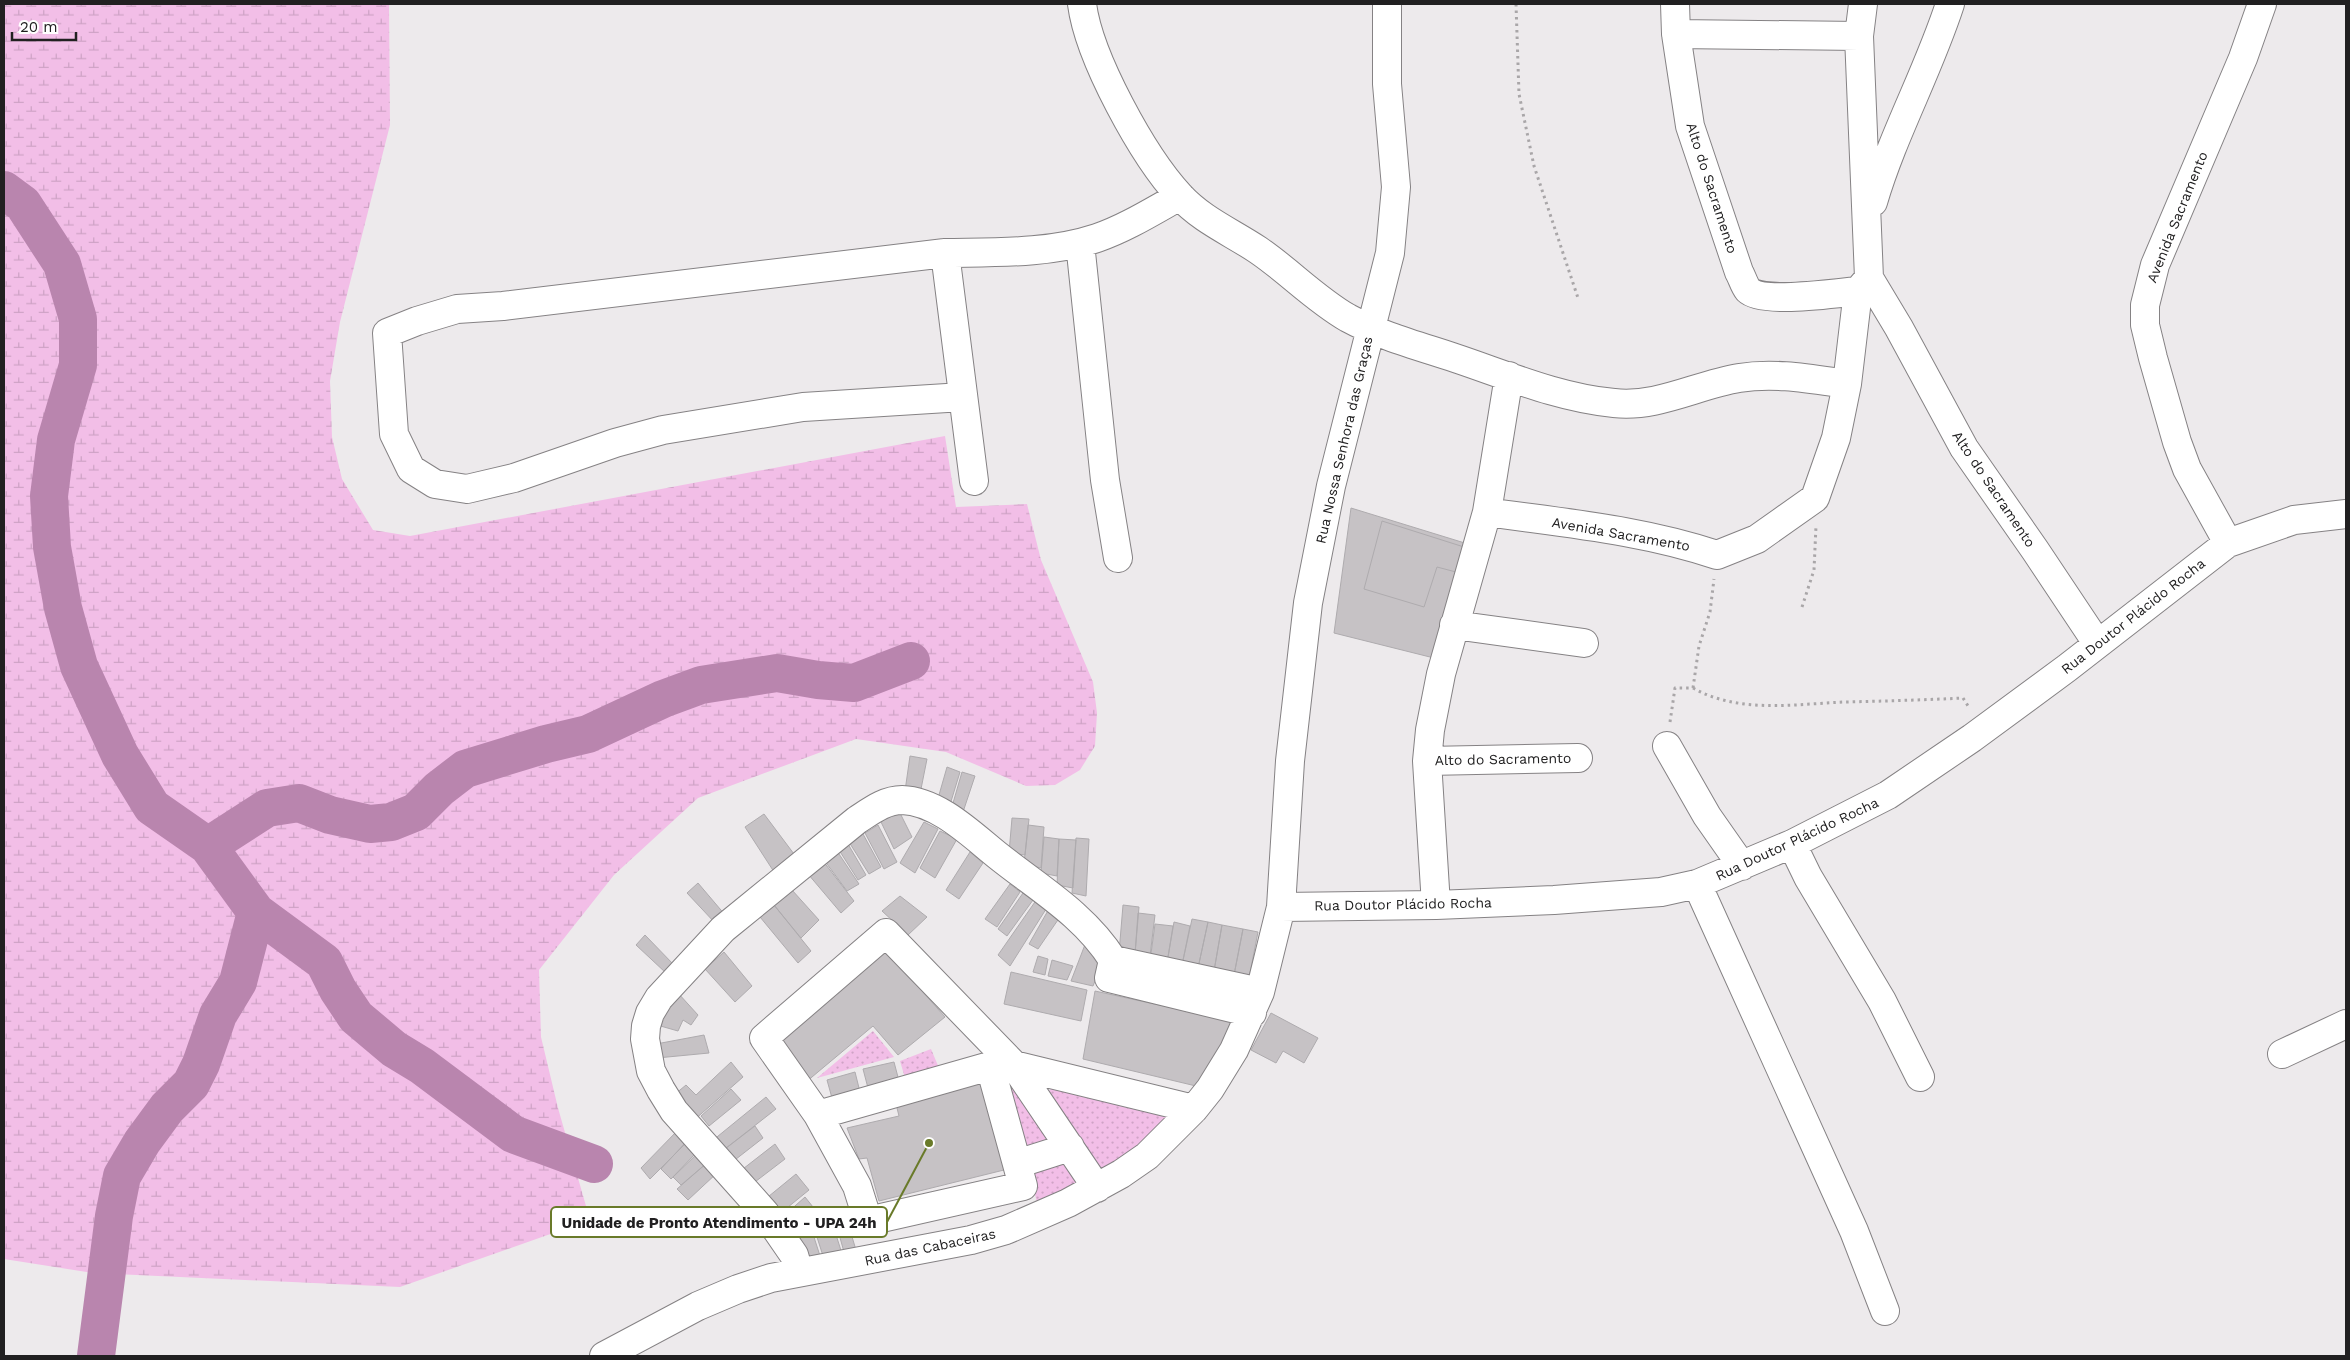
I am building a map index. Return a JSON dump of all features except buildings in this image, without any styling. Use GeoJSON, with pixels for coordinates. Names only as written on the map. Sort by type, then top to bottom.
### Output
{"type":"FeatureCollection","features":[{"type":"Feature","properties":{"kind":"street"},"geometry":{"type":"LineString","coordinates":[[1082,4],[1096,51],[1110,86],[1154,163],[1180,196],[1209,221],[1266,255],[1328,306],[1370,329],[1550,390],[1616,404],[1649,402],[1715,383],[1760,376],[1782,375],[1847,384]]}},
{"type":"Feature","properties":{"kind":"street","name":"Rua Nossa Senhora das Graças"},"geometry":{"type":"LineString","coordinates":[[1281,907],[1290,761],[1308,603],[1331,486],[1390,252],[1396,186],[1386,74],[1386,4]]}},
{"type":"Feature","properties":{"kind":"street","name":"Alto do Sacramento"},"geometry":{"type":"LineString","coordinates":[[1675,4],[1676,34],[1690,126],[1739,272],[1748,289],[1757,295],[1805,296],[1863,284],[1899,328],[1964,448],[2097,644]]}},
{"type":"Feature","properties":{"kind":"street"},"geometry":{"type":"LineString","coordinates":[[1717,555],[1757,539],[1815,498],[1836,438],[1847,384],[1863,284],[1866,224],[1859,36],[1863,4]]}},
{"type":"Feature","properties":{"kind":"street"},"geometry":{"type":"LineString","coordinates":[[1866,224],[1884,165],[1937,44],[1950,4]]}},
{"type":"Feature","properties":{"kind":"street","name":"Avenida Sacramento"},"geometry":{"type":"LineString","coordinates":[[2228,543],[2187,469],[2177,442],[2152,358],[2145,325],[2145,304],[2155,265],[2243,58],[2262,4]]}},
{"type":"Feature","properties":{"kind":"street"},"geometry":{"type":"LineString","coordinates":[[1676,34],[1859,36]]}},
{"type":"Feature","properties":{"kind":"street"},"geometry":{"type":"LineString","coordinates":[[963,397],[803,407],[671,428],[615,444],[514,478],[467,488],[435,484],[411,469],[394,434],[387,333],[417,321],[457,309],[503,306],[945,253],[1018,252],[1080,242],[1118,230],[1180,196]]}},
{"type":"Feature","properties":{"kind":"street"},"geometry":{"type":"LineString","coordinates":[[1080,242],[1105,480],[1118,558]]}},
{"type":"Feature","properties":{"kind":"street"},"geometry":{"type":"LineString","coordinates":[[945,253],[974,481]]}},
{"type":"Feature","properties":{"kind":"street","name":"Alto do Sacramento"},"geometry":{"type":"LineString","coordinates":[[1436,905],[1427,761],[1434,703],[1454,624],[1487,512],[1509,376]]}},
{"type":"Feature","properties":{"kind":"street","name":"Avenida Sacramento"},"geometry":{"type":"LineString","coordinates":[[1487,512],[1585,526],[1682,543],[1717,555]]}},
{"type":"Feature","properties":{"kind":"street","name":"Rua Doutor Plácido Rocha"},"geometry":{"type":"LineString","coordinates":[[1281,907],[1436,905],[1633,895],[1661,892],[1697,884],[1792,844],[1888,795],[1983,730],[2228,543],[2294,520],[2346,514]]}},
{"type":"Feature","properties":{"kind":"street"},"geometry":{"type":"LineString","coordinates":[[1454,624],[1584,643]]}},
{"type":"Feature","properties":{"kind":"street"},"geometry":{"type":"LineString","coordinates":[[1667,746],[1708,816],[1742,866]]}},
{"type":"Feature","properties":{"kind":"street","name":"Alto do Sacramento"},"geometry":{"type":"LineString","coordinates":[[1427,761],[1578,758]]}},
{"type":"Feature","properties":{"kind":"street"},"geometry":{"type":"LineString","coordinates":[[798,1272],[794,1255],[765,1213],[674,1112],[651,1070],[645,1040],[650,1013],[670,984],[723,929],[857,820],[884,804],[903,800],[914,802],[950,818],[970,832],[1075,915],[1093,932],[1114,960],[1109,978],[1256,1003]]}},
{"type":"Feature","properties":{"kind":"street"},"geometry":{"type":"LineString","coordinates":[[1792,844],[1808,877],[1882,1001],[1920,1077]]}},
{"type":"Feature","properties":{"kind":"street"},"geometry":{"type":"LineString","coordinates":[[1697,884],[1854,1230],[1885,1311]]}},
{"type":"Feature","properties":{"kind":"street","name":"Rua das Cabaceiras"},"geometry":{"type":"LineString","coordinates":[[604,1356],[714,1299],[771,1278],[908,1254],[1006,1230],[1097,1188],[1147,1156],[1194,1109],[1222,1071],[1256,1003],[1281,907]]}},
{"type":"Feature","properties":{"kind":"street"},"geometry":{"type":"LineString","coordinates":[[818,1115],[990,1066],[1023,1186],[868,1221],[857,1186],[818,1115],[764,1038],[886,933],[1014,1065],[1097,1188]]}},
{"type":"Feature","properties":{"kind":"street"},"geometry":{"type":"LineString","coordinates":[[2282,1054],[2346,1024]]}},
{"type":"Feature","properties":{"kind":"street"},"geometry":{"type":"LineString","coordinates":[[1014,1065],[1194,1109]]}},
{"type":"Feature","properties":{"kind":"street"},"geometry":{"type":"LineString","coordinates":[[1017,1164],[1070,1147]]}},
{"type":"Feature","properties":{"kind":"street"},"geometry":{"type":"LineString","coordinates":[[900,1214],[908,1254]]}},
{"type":"Feature","properties":{"kind":"path"},"geometry":{"type":"LineString","coordinates":[[1516,4],[1519,94],[1534,166],[1578,298]]}},
{"type":"Feature","properties":{"kind":"path"},"geometry":{"type":"LineString","coordinates":[[1802,607],[1814,570],[1816,538],[1815,498]]}},
{"type":"Feature","properties":{"kind":"path"},"geometry":{"type":"LineString","coordinates":[[1693,688],[1699,646],[1710,612],[1717,555]]}},
{"type":"Feature","properties":{"kind":"path"},"geometry":{"type":"LineString","coordinates":[[1667,746],[1675,688],[1693,688],[1707,696],[1738,704],[1772,705],[1963,698],[1983,730]]}},
{"type":"Feature","properties":{"kind":"green space"},"geometry":{"type":"Polygon","coordinates":[[[4,4],[389,4],[390,125],[340,322],[330,381],[332,437],[342,479],[373,530],[410,536],[945,436],[956,507],[1027,504],[1041,560],[1093,682],[1097,713],[1095,746],[1080,770],[1055,785],[1026,786],[946,752],[856,739],[698,798],[614,875],[539,970],[541,1037],[558,1108],[590,1220],[400,1287],[93,1273],[4,1259],[4,4]]]}},
{"type":"Feature","properties":{"kind":"green space"},"geometry":{"type":"Polygon","coordinates":[[[873,1031],[894,1057],[817,1078],[873,1031]]]}},
{"type":"Feature","properties":{"kind":"green space"},"geometry":{"type":"Polygon","coordinates":[[[931,1049],[939,1068],[905,1078],[900,1061],[931,1049]]]}},
{"type":"Feature","properties":{"kind":"green space"},"geometry":{"type":"Polygon","coordinates":[[[1005,1068],[1055,1143],[1025,1153],[1005,1068]]]}},
{"type":"Feature","properties":{"kind":"green space"},"geometry":{"type":"Polygon","coordinates":[[[1053,1087],[1171,1117],[1149,1141],[1103,1173],[1046,1094],[1053,1087]]]}},
{"type":"Feature","properties":{"kind":"green space"},"geometry":{"type":"Polygon","coordinates":[[[1064,1157],[1083,1184],[1037,1203],[1029,1168],[1064,1157]]]}},
{"type":"Feature","properties":{"kind":"waterway"},"geometry":{"type":"LineString","coordinates":[[4,190],[23,204],[62,264],[78,319],[78,365],[56,440],[49,496],[52,547],[63,608],[79,666],[120,755],[152,807],[208,846],[256,912],[324,962],[338,990],[356,1017],[394,1049],[422,1066],[513,1134],[594,1164]]}},
{"type":"Feature","properties":{"kind":"waterway"},"geometry":{"type":"LineString","coordinates":[[208,846],[267,808],[299,803],[330,815],[370,824],[391,822],[416,812],[439,789],[465,769],[546,744],[588,734],[663,699],[701,685],[777,673],[818,680],[854,683],[911,661]]}},
{"type":"Feature","properties":{"kind":"waterway"},"geometry":{"type":"LineString","coordinates":[[96,1356],[114,1216],[122,1176],[142,1142],[167,1108],[191,1084],[201,1064],[218,1015],[238,982],[256,912]]}},
{"type":"Feature","properties":{"kind":"place","name":"Unidade de Pronto Atendimento - UPA 24h"},"geometry":{"type":"Point","coordinates":[929,1143]}}]}
